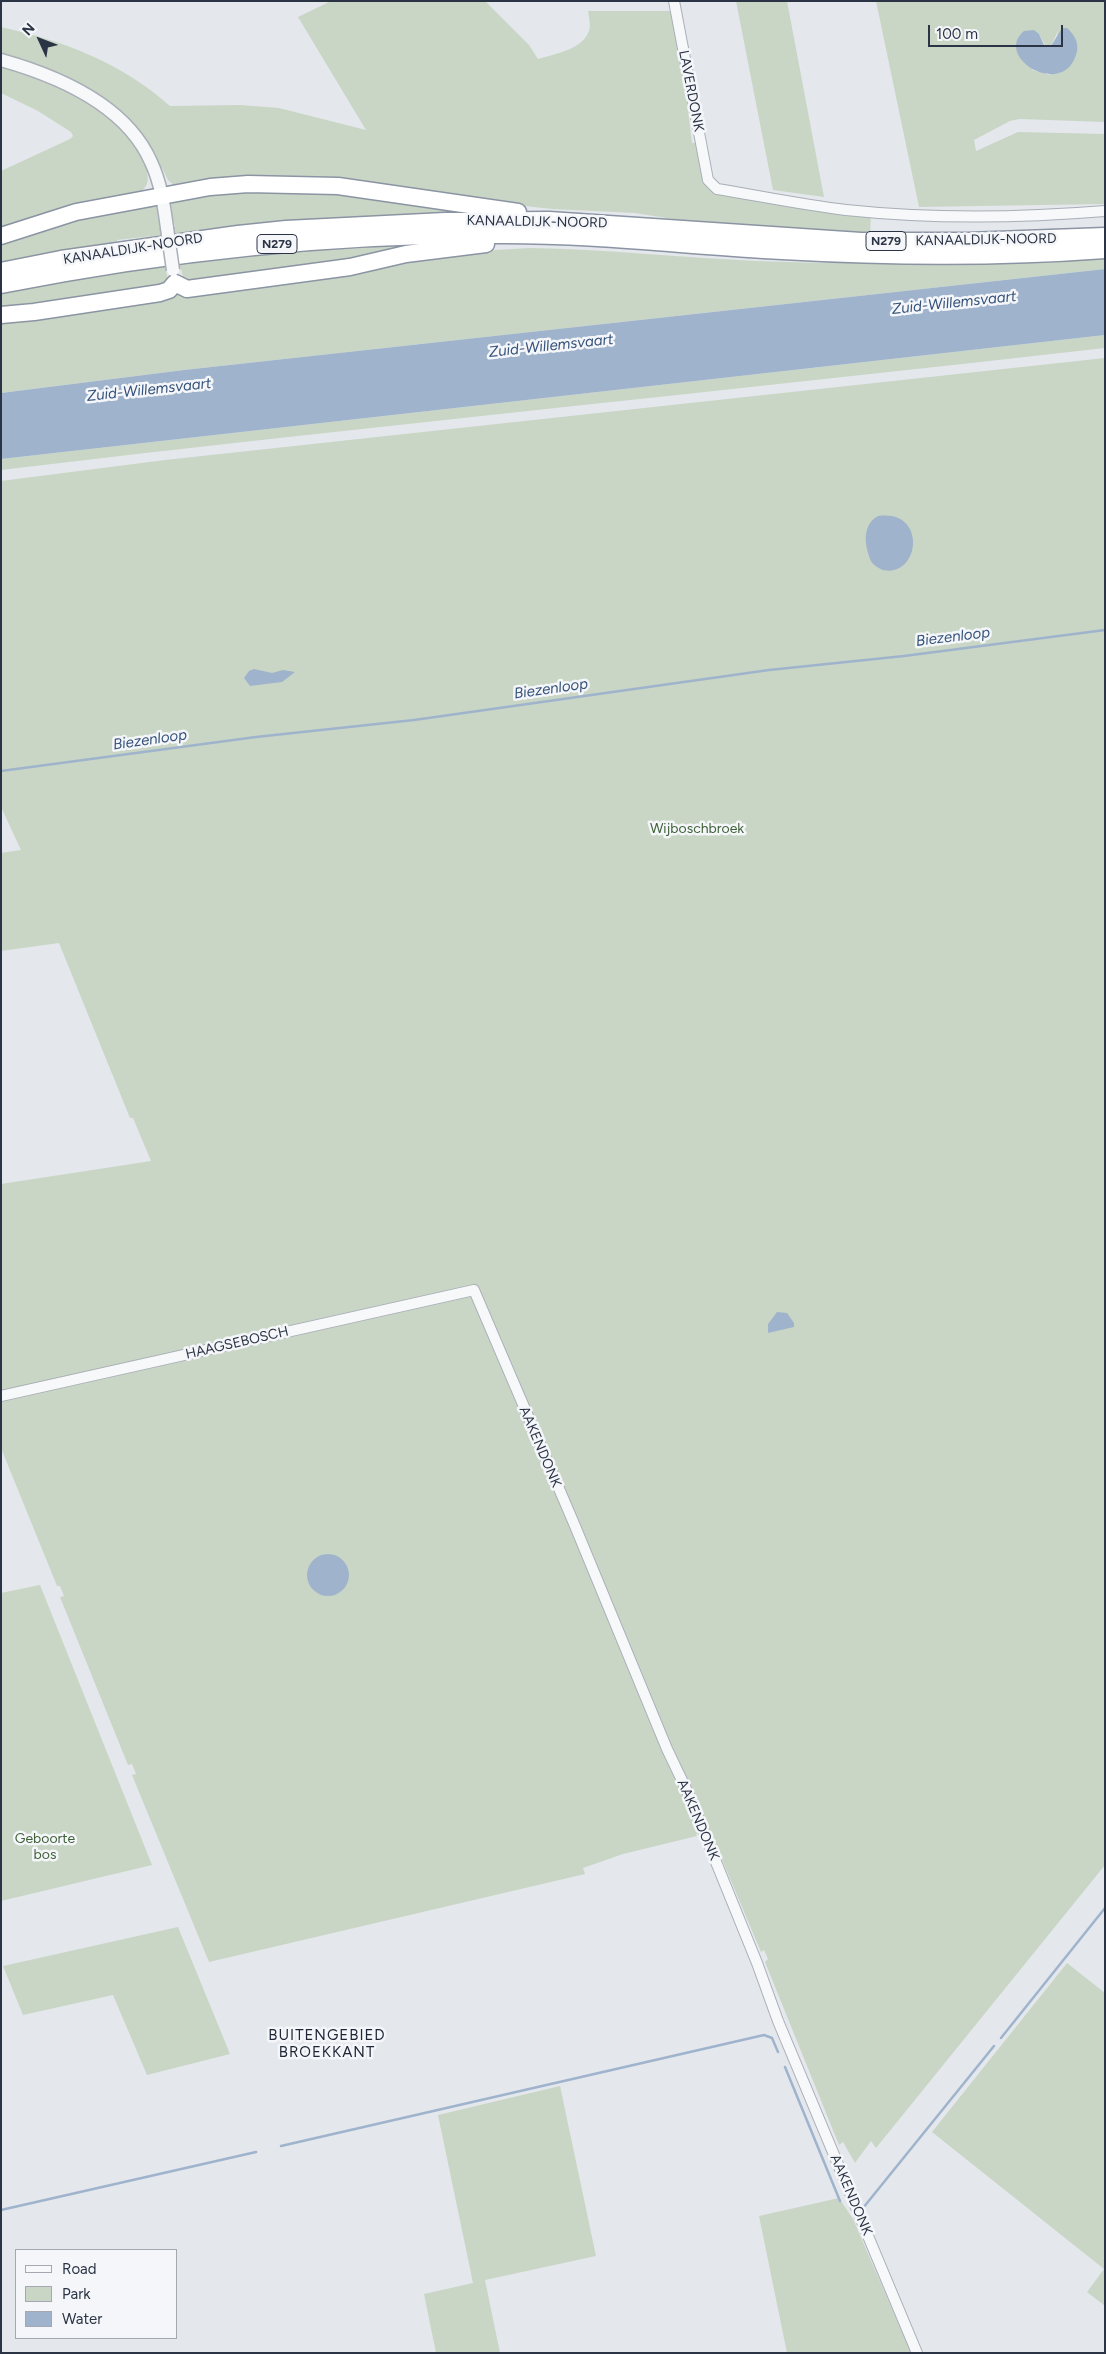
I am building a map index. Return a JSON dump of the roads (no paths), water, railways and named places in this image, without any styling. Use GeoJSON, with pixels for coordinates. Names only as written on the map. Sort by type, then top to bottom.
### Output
{"type":"FeatureCollection","features":[{"type":"Feature","properties":{"kind":"highway","name":"N279"},"geometry":{"type":"LineString","coordinates":[[1,236],[76,212],[162,195],[248,184],[338,186],[511,211],[549,220]]}},
{"type":"Feature","properties":{"kind":"highway","name":"KANAALDIJK-NOORD"},"geometry":{"type":"LineString","coordinates":[[1,271],[186,240],[286,228],[445,220],[549,220],[861,240],[968,242],[1105,236]]}},
{"type":"Feature","properties":{"kind":"highway","name":"KANAALDIJK-NOORD"},"geometry":{"type":"LineString","coordinates":[[1,285],[186,254],[357,238],[488,235],[555,236],[783,251],[965,256],[1105,250]]}},
{"type":"Feature","properties":{"kind":"highway","name":"N279"},"geometry":{"type":"LineString","coordinates":[[174,277],[188,289],[350,267],[406,254],[555,236]]}},
{"type":"Feature","properties":{"kind":"highway"},"geometry":{"type":"LineString","coordinates":[[1,315],[160,294],[169,290],[174,277]]}},
{"type":"Feature","properties":{"kind":"street","name":"LAVERDONK"},"geometry":{"type":"LineString","coordinates":[[674,1],[708,180]]}},
{"type":"Feature","properties":{"kind":"street"},"geometry":{"type":"LineString","coordinates":[[1,60],[41,73],[100,103],[118,117],[132,132],[146,152],[154,168],[162,195],[174,277]]}},
{"type":"Feature","properties":{"kind":"street","name":"KANAALDIJK-NOORD"},"geometry":{"type":"LineString","coordinates":[[708,180],[718,189],[845,210],[911,215],[998,216],[1105,212]]}},
{"type":"Feature","properties":{"kind":"street","name":"HAAGSEBOSCH"},"geometry":{"type":"LineString","coordinates":[[1,1396],[474,1290]]}},
{"type":"Feature","properties":{"kind":"street","name":"AAKENDONK"},"geometry":{"type":"LineString","coordinates":[[474,1290],[688,1793],[757,1963],[778,2021],[917,2353]]}},
{"type":"Feature","properties":{"kind":"water"},"geometry":{"type":"Polygon","coordinates":[[[1062,28],[1067,28],[1070,31],[1077,43],[1076,55],[1068,68],[1058,73],[1045,74],[1023,62],[1017,52],[1017,41],[1024,31],[1034,30],[1039,34],[1044,45],[1051,46],[1062,28]]]}},
{"type":"Feature","properties":{"kind":"water","name":"Zuid-Willemsvaart"},"geometry":{"type":"Polygon","coordinates":[[[1105,269],[1105,335],[1,459],[1,393],[184,370],[1105,269]]]}},
{"type":"Feature","properties":{"kind":"water"},"geometry":{"type":"Polygon","coordinates":[[[878,516],[894,517],[905,523],[911,532],[913,543],[911,555],[905,564],[895,570],[879,568],[874,565],[869,555],[866,542],[867,530],[869,525],[878,516]]]}},
{"type":"Feature","properties":{"kind":"water"},"geometry":{"type":"Polygon","coordinates":[[[254,669],[272,673],[283,670],[295,672],[282,682],[250,686],[244,678],[249,671],[254,669]]]}},
{"type":"Feature","properties":{"kind":"water"},"geometry":{"type":"Polygon","coordinates":[[[777,1312],[787,1313],[794,1323],[794,1327],[768,1333],[768,1324],[777,1312]]]}},
{"type":"Feature","properties":{"kind":"water"},"geometry":{"type":"Polygon","coordinates":[[[328,1554],[343,1560],[349,1575],[343,1590],[328,1596],[313,1590],[307,1575],[313,1560],[328,1554]]]}},
{"type":"Feature","properties":{"kind":"waterway","name":"Biezenloop"},"geometry":{"type":"LineString","coordinates":[[1,771],[256,737],[414,720],[769,670],[904,656],[1105,630]]}},
{"type":"Feature","properties":{"kind":"waterway"},"geometry":{"type":"LineString","coordinates":[[1001,2038],[1105,1908]]}},
{"type":"Feature","properties":{"kind":"waterway"},"geometry":{"type":"LineString","coordinates":[[281,2146],[764,2035],[772,2038],[778,2052]]}},
{"type":"Feature","properties":{"kind":"waterway"},"geometry":{"type":"LineString","coordinates":[[863,2208],[994,2046]]}},
{"type":"Feature","properties":{"kind":"waterway"},"geometry":{"type":"LineString","coordinates":[[785,2067],[840,2201]]}},
{"type":"Feature","properties":{"kind":"waterway"},"geometry":{"type":"LineString","coordinates":[[1,2210],[256,2152]]}},
{"type":"Feature","properties":{"kind":"district","name":"BUITENGEBIED BROEKKANT"},"geometry":{"type":"Point","coordinates":[327,2044]}},
{"type":"Feature","properties":{"kind":"park label","name":"Wijboschbroek"},"geometry":{"type":"Point","coordinates":[697,829]}},
{"type":"Feature","properties":{"kind":"park label","name":"Geboorte bos"},"geometry":{"type":"Point","coordinates":[45,1848]}}]}
